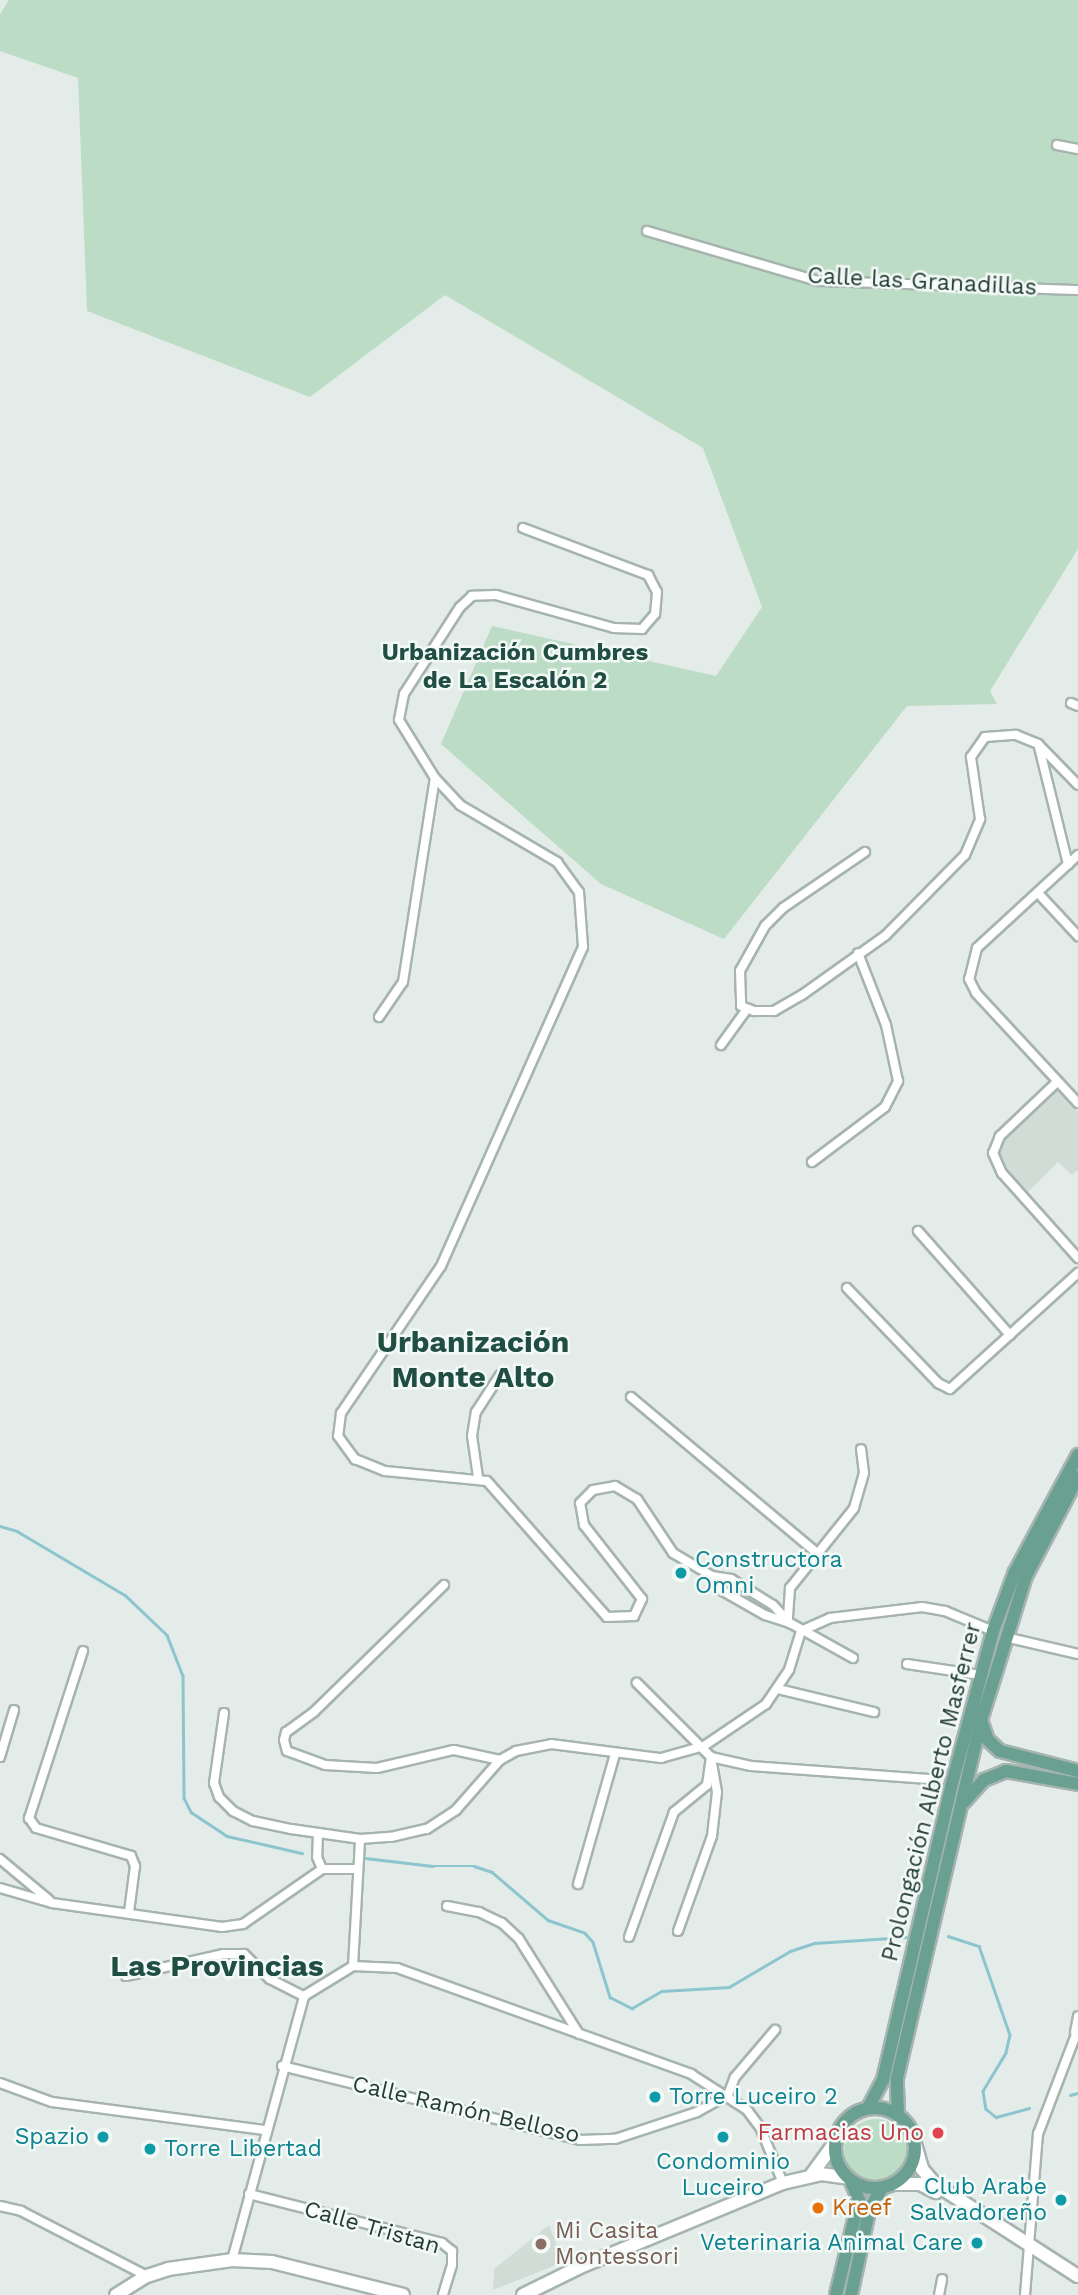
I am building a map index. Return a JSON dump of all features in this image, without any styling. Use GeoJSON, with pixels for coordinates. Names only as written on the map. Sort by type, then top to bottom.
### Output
{"type":"FeatureCollection","features":[{"type":"Feature","properties":{"kind":"main road","name":"Prolongación Alberto Masferrer"},"geometry":{"type":"LineString","coordinates":[[898,2115],[897,2078],[962,1805],[999,1634],[1020,1561],[1078,1455]]}},
{"type":"Feature","properties":{"kind":"main road","name":"Prolongación Alberto Masferrer"},"geometry":{"type":"LineString","coordinates":[[868,2108],[883,2080],[980,1675],[1026,1577],[1078,1477]]}},
{"type":"Feature","properties":{"kind":"main road"},"geometry":{"type":"LineString","coordinates":[[982,1717],[985,1735],[1000,1751],[1078,1771]]}},
{"type":"Feature","properties":{"kind":"main road"},"geometry":{"type":"LineString","coordinates":[[962,1805],[984,1780],[1006,1771],[1078,1784]]}},
{"type":"Feature","properties":{"kind":"main road"},"geometry":{"type":"LineString","coordinates":[[836,2295],[859,2200],[850,2179],[836,2159],[835,2142],[846,2120],[868,2108],[898,2115],[911,2130],[915,2144],[909,2169],[888,2186],[869,2211],[851,2295]]}},
{"type":"Feature","properties":{"kind":"main road"},"geometry":{"type":"LineString","coordinates":[[850,2179],[888,2186]]}},
{"type":"Feature","properties":{"kind":"street"},"geometry":{"type":"LineString","coordinates":[[1057,145],[1078,149]]}},
{"type":"Feature","properties":{"kind":"street","name":"Calle las Granadillas"},"geometry":{"type":"LineString","coordinates":[[647,231],[818,281],[1078,290]]}},
{"type":"Feature","properties":{"kind":"street"},"geometry":{"type":"LineString","coordinates":[[523,528],[648,575],[657,592],[654,614],[642,629],[614,628],[496,595],[472,596],[460,607],[404,694],[399,720],[435,778],[460,804],[557,862],[579,892],[584,919],[583,947],[441,1266],[341,1413],[338,1436],[355,1459],[385,1471],[478,1477],[496,1490],[607,1617],[634,1616],[642,1599],[584,1525],[580,1503],[603,1486],[629,1493],[673,1553],[712,1576],[741,1585],[773,1605],[801,1631],[853,1658]]}},
{"type":"Feature","properties":{"kind":"street"},"geometry":{"type":"LineString","coordinates":[[865,852],[783,908],[765,926],[740,971],[737,989],[741,1006],[774,1011],[886,935],[965,855],[976,838],[980,802],[970,769],[977,747],[985,737],[1016,735],[1038,744],[1078,785]]}},
{"type":"Feature","properties":{"kind":"street"},"geometry":{"type":"LineString","coordinates":[[1038,744],[1068,864]]}},
{"type":"Feature","properties":{"kind":"street"},"geometry":{"type":"LineString","coordinates":[[379,1017],[403,982],[435,778]]}},
{"type":"Feature","properties":{"kind":"street"},"geometry":{"type":"LineString","coordinates":[[1078,855],[976,948],[969,979],[976,993],[1078,1103]]}},
{"type":"Feature","properties":{"kind":"street"},"geometry":{"type":"LineString","coordinates":[[1038,893],[1078,936]]}},
{"type":"Feature","properties":{"kind":"street"},"geometry":{"type":"LineString","coordinates":[[812,1162],[885,1107],[898,1081],[886,1026],[858,953]]}},
{"type":"Feature","properties":{"kind":"street"},"geometry":{"type":"LineString","coordinates":[[721,1045],[747,1009]]}},
{"type":"Feature","properties":{"kind":"street"},"geometry":{"type":"LineString","coordinates":[[1057,1082],[1000,1136],[993,1153],[1002,1173],[1078,1258]]}},
{"type":"Feature","properties":{"kind":"street"},"geometry":{"type":"LineString","coordinates":[[918,1231],[1010,1335]]}},
{"type":"Feature","properties":{"kind":"street"},"geometry":{"type":"LineString","coordinates":[[847,1288],[937,1383],[950,1389],[1078,1273]]}},
{"type":"Feature","properties":{"kind":"street"},"geometry":{"type":"LineString","coordinates":[[478,1477],[472,1436],[476,1412],[500,1375]]}},
{"type":"Feature","properties":{"kind":"street"},"geometry":{"type":"LineString","coordinates":[[631,1397],[816,1552]]}},
{"type":"Feature","properties":{"kind":"street"},"geometry":{"type":"LineString","coordinates":[[790,1623],[786,1606],[790,1588],[816,1552],[854,1508],[864,1472],[861,1449]]}},
{"type":"Feature","properties":{"kind":"street"},"geometry":{"type":"LineString","coordinates":[[712,1576],[721,1590],[765,1615],[790,1623]]}},
{"type":"Feature","properties":{"kind":"street"},"geometry":{"type":"LineString","coordinates":[[444,1585],[314,1712],[286,1732],[284,1740],[287,1751],[325,1765],[377,1768],[454,1750],[500,1760]]}},
{"type":"Feature","properties":{"kind":"street"},"geometry":{"type":"LineString","coordinates":[[223,1713],[215,1783],[219,1797],[253,1821],[360,1839],[426,1829],[456,1810],[500,1760],[516,1751],[551,1744],[661,1758],[704,1746],[766,1704],[778,1689],[801,1631],[830,1618],[902,1606],[945,1611],[999,1634],[1078,1654]]}},
{"type":"Feature","properties":{"kind":"street"},"geometry":{"type":"LineString","coordinates":[[83,1651],[29,1818],[36,1828],[131,1856],[135,1866],[129,1912]]}},
{"type":"Feature","properties":{"kind":"street"},"geometry":{"type":"LineString","coordinates":[[906,1664],[980,1675]]}},
{"type":"Feature","properties":{"kind":"street"},"geometry":{"type":"LineString","coordinates":[[637,1683],[704,1746],[711,1757],[717,1792],[712,1836],[678,1931]]}},
{"type":"Feature","properties":{"kind":"street"},"geometry":{"type":"LineString","coordinates":[[778,1689],[874,1712]]}},
{"type":"Feature","properties":{"kind":"street"},"geometry":{"type":"LineString","coordinates":[[0,1757],[14,1710]]}},
{"type":"Feature","properties":{"kind":"street"},"geometry":{"type":"LineString","coordinates":[[578,1884],[615,1754]]}},
{"type":"Feature","properties":{"kind":"street"},"geometry":{"type":"LineString","coordinates":[[711,1757],[751,1766],[929,1779]]}},
{"type":"Feature","properties":{"kind":"street"},"geometry":{"type":"LineString","coordinates":[[629,1937],[674,1812],[707,1785],[711,1757]]}},
{"type":"Feature","properties":{"kind":"street"},"geometry":{"type":"LineString","coordinates":[[318,1833],[317,1857],[322,1869]]}},
{"type":"Feature","properties":{"kind":"street"},"geometry":{"type":"LineString","coordinates":[[354,1966],[360,1839]]}},
{"type":"Feature","properties":{"kind":"street"},"geometry":{"type":"LineString","coordinates":[[0,1859],[52,1903]]}},
{"type":"Feature","properties":{"kind":"street"},"geometry":{"type":"LineString","coordinates":[[0,1888],[52,1903],[222,1927],[243,1924],[322,1869],[359,1869]]}},
{"type":"Feature","properties":{"kind":"street"},"geometry":{"type":"LineString","coordinates":[[446,1906],[490,1917],[519,1939],[579,2034]]}},
{"type":"Feature","properties":{"kind":"street"},"geometry":{"type":"LineString","coordinates":[[126,1976],[223,1954],[244,1954],[270,1979],[304,1996]]}},
{"type":"Feature","properties":{"kind":"street"},"geometry":{"type":"LineString","coordinates":[[232,2260],[264,2130],[304,1996],[354,1966],[397,1968],[691,2074],[728,2095],[760,2127],[783,2183]]}},
{"type":"Feature","properties":{"kind":"street"},"geometry":{"type":"LineString","coordinates":[[1025,2295],[1038,2134],[1076,2032],[1078,2016]]}},
{"type":"Feature","properties":{"kind":"street"},"geometry":{"type":"LineString","coordinates":[[728,2095],[735,2077],[775,2030]]}},
{"type":"Feature","properties":{"kind":"street","name":"Calle Ramón Belloso"},"geometry":{"type":"LineString","coordinates":[[282,2066],[580,2140],[615,2139],[697,2112],[728,2095]]}},
{"type":"Feature","properties":{"kind":"street"},"geometry":{"type":"LineString","coordinates":[[0,2083],[64,2105],[264,2130]]}},
{"type":"Feature","properties":{"kind":"street"},"geometry":{"type":"LineString","coordinates":[[812,2174],[835,2142]]}},
{"type":"Feature","properties":{"kind":"street"},"geometry":{"type":"LineString","coordinates":[[915,2144],[930,2180],[1078,2284]]}},
{"type":"Feature","properties":{"kind":"street"},"geometry":{"type":"LineString","coordinates":[[523,2295],[580,2267],[783,2183],[812,2174],[850,2179]]}},
{"type":"Feature","properties":{"kind":"street"},"geometry":{"type":"LineString","coordinates":[[888,2186],[926,2186],[1078,2277]]}},
{"type":"Feature","properties":{"kind":"street","name":"Calle Tristan"},"geometry":{"type":"LineString","coordinates":[[249,2194],[442,2243],[452,2251],[452,2265],[443,2295]]}},
{"type":"Feature","properties":{"kind":"street"},"geometry":{"type":"LineString","coordinates":[[0,2206],[21,2211],[147,2276]]}},
{"type":"Feature","properties":{"kind":"street"},"geometry":{"type":"LineString","coordinates":[[116,2295],[147,2276],[194,2263],[232,2260],[272,2262],[373,2292],[403,2295]]}},
{"type":"Feature","properties":{"kind":"street"},"geometry":{"type":"LineString","coordinates":[[939,2295],[942,2279]]}},
{"type":"Feature","properties":{"kind":"shaded area"},"geometry":{"type":"Polygon","coordinates":[[[1057,1089],[1078,1112],[1078,1170],[1072,1175],[1058,1162],[1026,1194],[998,1155],[1004,1139],[1057,1089]]]}},
{"type":"Feature","properties":{"kind":"shaded area","name":"Mi Casita Montessori"},"geometry":{"type":"Polygon","coordinates":[[[549,2225],[564,2262],[493,2290],[494,2269],[549,2225]]]}},
{"type":"Feature","properties":{"kind":"green space"},"geometry":{"type":"Polygon","coordinates":[[[9,0],[1078,0],[1078,549],[990,691],[997,704],[907,706],[724,939],[601,884],[441,744],[492,626],[716,676],[762,607],[703,448],[445,295],[310,397],[87,311],[78,78],[0,51],[0,14],[9,0]]]}},
{"type":"Feature","properties":{"kind":"green space"},"geometry":{"type":"Polygon","coordinates":[[[876,2119],[894,2125],[902,2133],[908,2151],[902,2169],[894,2177],[876,2183],[858,2177],[850,2169],[844,2151],[850,2133],[858,2125],[876,2119]]]}},
{"type":"Feature","properties":{"kind":"waterway"},"geometry":{"type":"LineString","coordinates":[[0,1526],[17,1531],[125,1595],[167,1635],[183,1676],[184,1798],[191,1812],[227,1836],[302,1853]]}},
{"type":"Feature","properties":{"kind":"waterway"},"geometry":{"type":"LineString","coordinates":[[365,1858],[433,1866],[474,1866],[492,1872],[548,1920],[585,1933],[593,1942],[610,1997],[632,2008],[662,1991],[729,1987],[790,1951],[815,1943],[906,1937]]}},
{"type":"Feature","properties":{"kind":"waterway"},"geometry":{"type":"LineString","coordinates":[[948,1936],[979,1946],[1010,2035],[1006,2053],[983,2091],[986,2109],[996,2117],[1029,2108]]}},
{"type":"Feature","properties":{"kind":"waterway"},"geometry":{"type":"LineString","coordinates":[[1070,2095],[1078,2093]]}},
{"type":"Feature","properties":{"kind":"place","name":"Constructora Omni"},"geometry":{"type":"Point","coordinates":[681,1573]}},
{"type":"Feature","properties":{"kind":"place","name":"Torre Luceiro 2"},"geometry":{"type":"Point","coordinates":[655,2097]}},
{"type":"Feature","properties":{"kind":"place","name":"Farmacias Uno"},"geometry":{"type":"Point","coordinates":[938,2133]}},
{"type":"Feature","properties":{"kind":"place","name":"Spazio"},"geometry":{"type":"Point","coordinates":[103,2137]}},
{"type":"Feature","properties":{"kind":"place","name":"Condominio Luceiro"},"geometry":{"type":"Point","coordinates":[723,2137]}},
{"type":"Feature","properties":{"kind":"place","name":"Torre Libertad"},"geometry":{"type":"Point","coordinates":[150,2149]}},
{"type":"Feature","properties":{"kind":"place","name":"Club Arabe Salvadoreño"},"geometry":{"type":"Point","coordinates":[1061,2200]}},
{"type":"Feature","properties":{"kind":"place","name":"Kreef"},"geometry":{"type":"Point","coordinates":[818,2208]}},
{"type":"Feature","properties":{"kind":"place","name":"Veterinaria Animal Care"},"geometry":{"type":"Point","coordinates":[977,2243]}},
{"type":"Feature","properties":{"kind":"place","name":"Mi Casita Montessori"},"geometry":{"type":"Point","coordinates":[541,2244]}},
{"type":"Feature","properties":{"kind":"district","name":"Urbanización Cumbres de La Escalón 2"},"geometry":{"type":"Point","coordinates":[515,667]}},
{"type":"Feature","properties":{"kind":"district","name":"Urbanización Monte Alto"},"geometry":{"type":"Point","coordinates":[473,1359]}},
{"type":"Feature","properties":{"kind":"district","name":"Las Provincias"},"geometry":{"type":"Point","coordinates":[217,1966]}}]}
